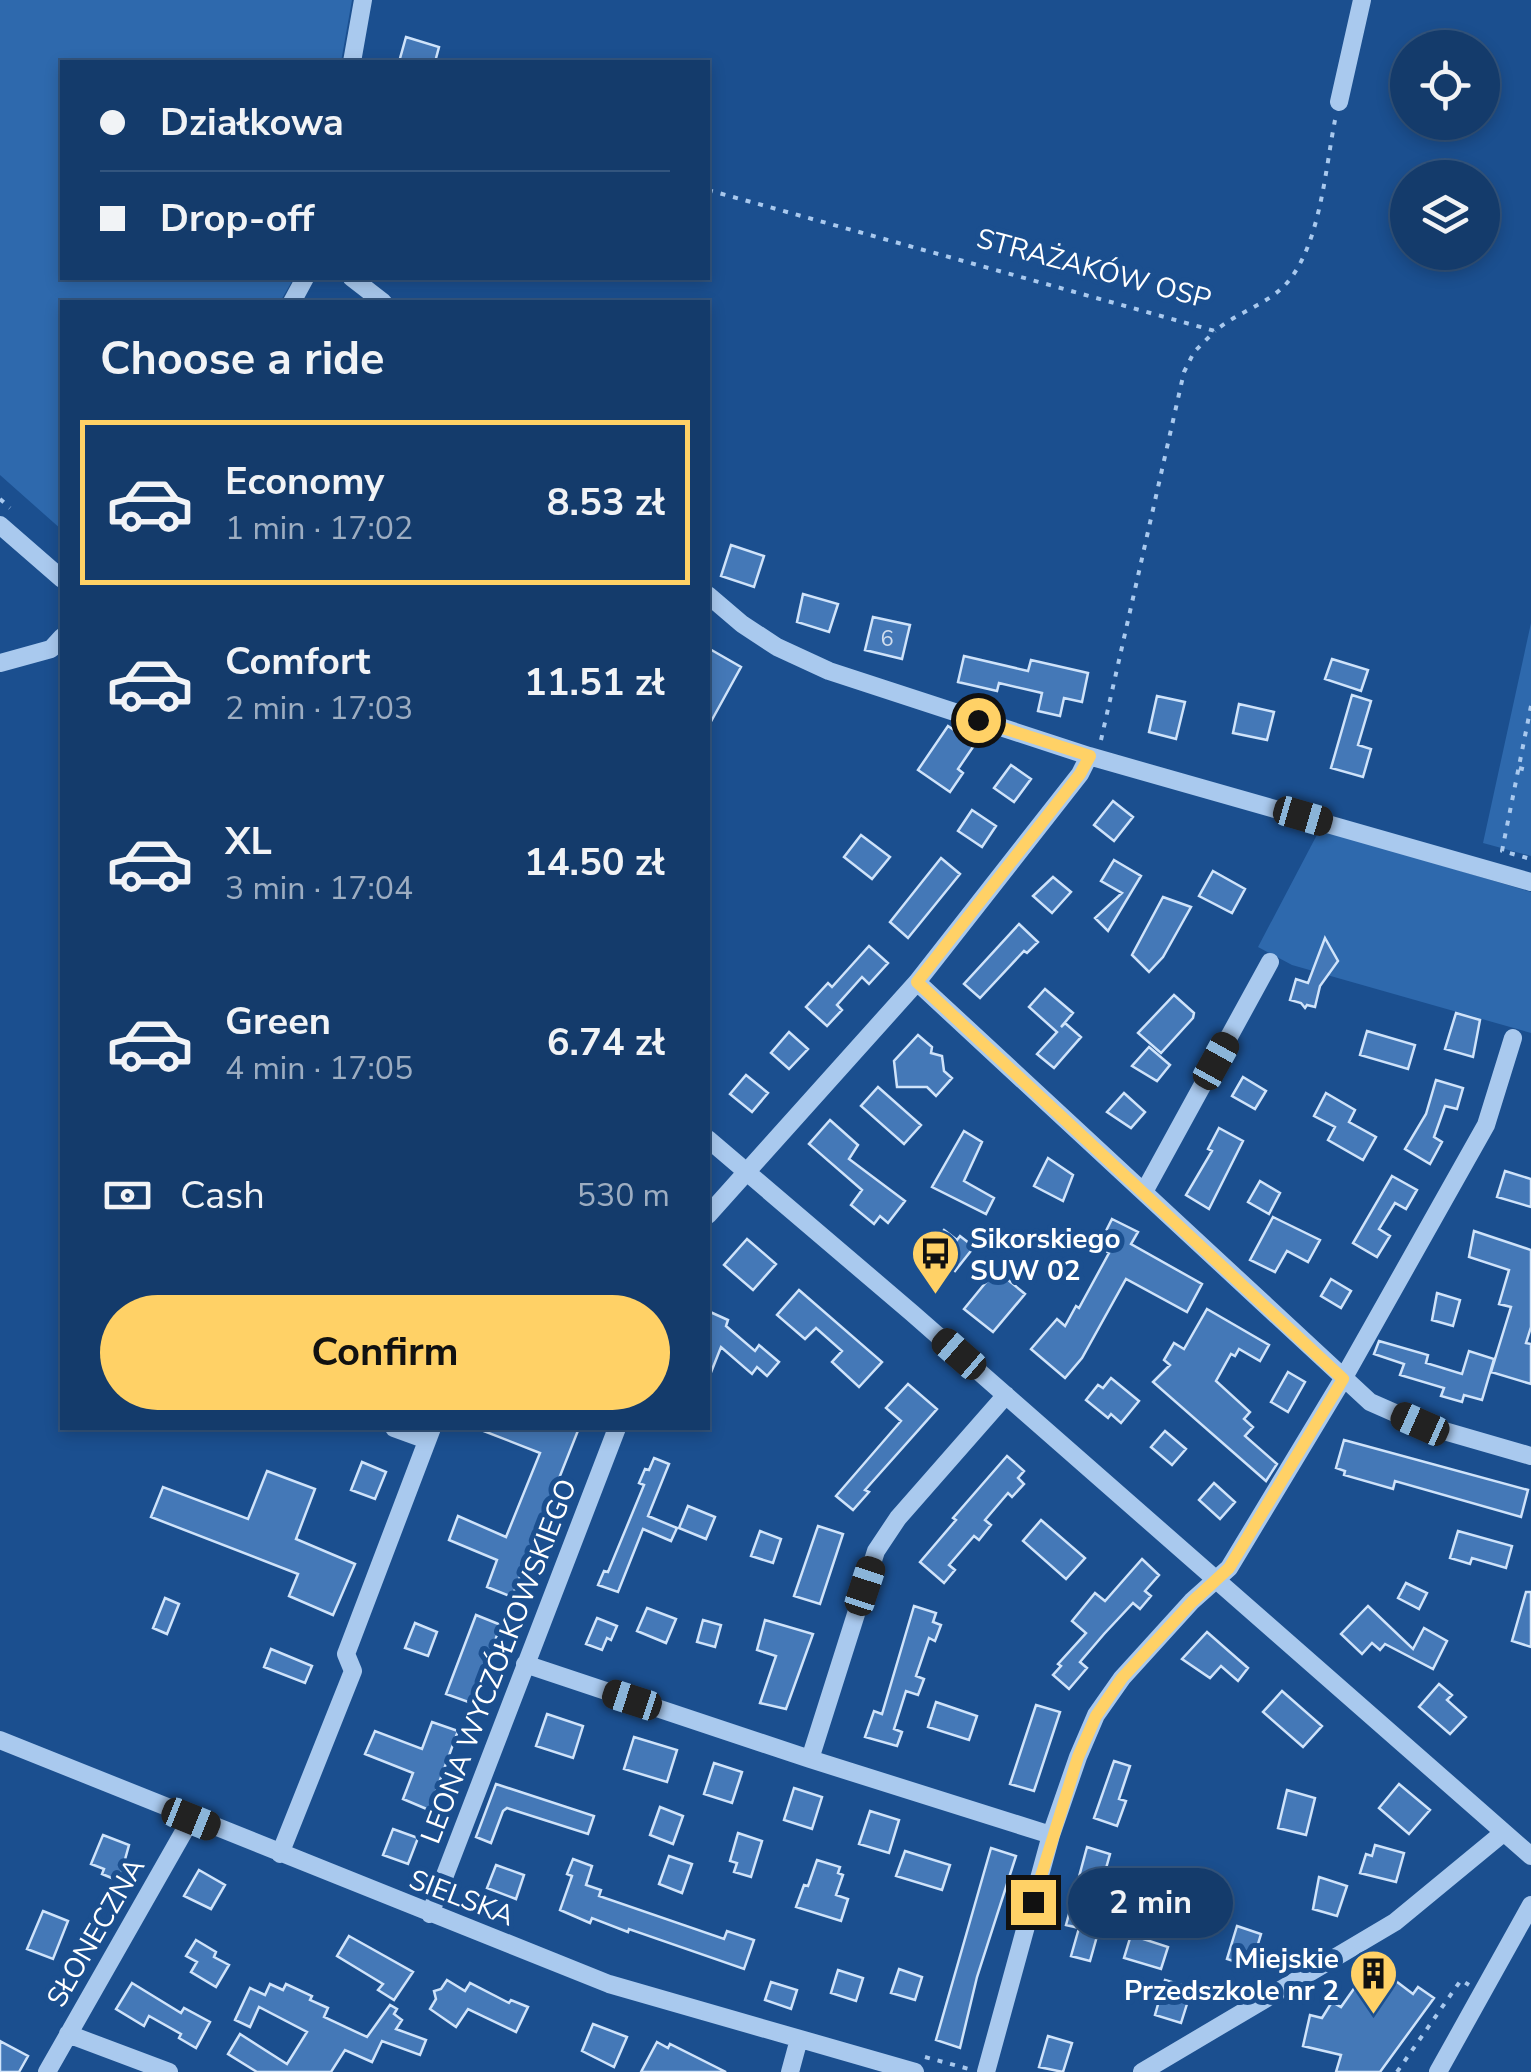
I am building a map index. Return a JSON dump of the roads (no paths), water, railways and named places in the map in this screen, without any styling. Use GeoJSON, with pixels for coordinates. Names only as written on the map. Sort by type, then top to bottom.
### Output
{"type":"FeatureCollection","features":[{"type":"Feature","properties":{"kind":"street"},"geometry":{"type":"LineString","coordinates":[[352,60],[362,0]]}},
{"type":"Feature","properties":{"kind":"street"},"geometry":{"type":"LineString","coordinates":[[1338,102],[1362,0]]}},
{"type":"Feature","properties":{"kind":"street"},"geometry":{"type":"LineString","coordinates":[[355,280],[380,300]]}},
{"type":"Feature","properties":{"kind":"street"},"geometry":{"type":"LineString","coordinates":[[0,525],[60,577]]}},
{"type":"Feature","properties":{"kind":"street"},"geometry":{"type":"LineString","coordinates":[[710,597],[777,647],[830,671],[1090,756],[1531,882]]}},
{"type":"Feature","properties":{"kind":"street"},"geometry":{"type":"LineString","coordinates":[[0,663],[52,649],[60,639]]}},
{"type":"Feature","properties":{"kind":"street"},"geometry":{"type":"LineString","coordinates":[[710,1213],[917,982],[1080,774],[1090,756]]}},
{"type":"Feature","properties":{"kind":"street"},"geometry":{"type":"LineString","coordinates":[[1144,1192],[1270,962]]}},
{"type":"Feature","properties":{"kind":"street"},"geometry":{"type":"LineString","coordinates":[[917,982],[1370,1402],[1420,1424],[1531,1456]]}},
{"type":"Feature","properties":{"kind":"street"},"geometry":{"type":"LineString","coordinates":[[984,2072],[1051,1834],[1096,1716],[1122,1678],[1229,1568],[1343,1379],[1486,1124],[1513,1038]]}},
{"type":"Feature","properties":{"kind":"street"},"geometry":{"type":"LineString","coordinates":[[710,1141],[1531,1856]]}},
{"type":"Feature","properties":{"kind":"street"},"geometry":{"type":"LineString","coordinates":[[810,1759],[876,1551],[898,1518],[1006,1395]]}},
{"type":"Feature","properties":{"kind":"street","name":"LEONA WYCZÓŁKOWSKIEGO"},"geometry":{"type":"LineString","coordinates":[[430,1914],[616,1430]]}},
{"type":"Feature","properties":{"kind":"street"},"geometry":{"type":"LineString","coordinates":[[280,1854],[353,1671],[346,1654],[429,1434]]}},
{"type":"Feature","properties":{"kind":"street"},"geometry":{"type":"LineString","coordinates":[[525,1664],[1051,1834]]}},
{"type":"Feature","properties":{"kind":"street","name":"SIELSKA"},"geometry":{"type":"LineString","coordinates":[[0,1740],[609,1984],[915,2072]]}},
{"type":"Feature","properties":{"kind":"street","name":"SŁONECZNA"},"geometry":{"type":"LineString","coordinates":[[47,2072],[191,1819]]}},
{"type":"Feature","properties":{"kind":"street"},"geometry":{"type":"LineString","coordinates":[[1142,2072],[1395,1922],[1503,1832]]}},
{"type":"Feature","properties":{"kind":"street"},"geometry":{"type":"LineString","coordinates":[[1445,2069],[1531,1905]]}},
{"type":"Feature","properties":{"kind":"street"},"geometry":{"type":"LineString","coordinates":[[68,2034],[169,2072]]}},
{"type":"Feature","properties":{"kind":"street"},"geometry":{"type":"LineString","coordinates":[[790,2072],[800,2039]]}},
{"type":"Feature","properties":{"kind":"place","name":"Sikorskiego SUW 02"},"geometry":{"type":"Point","coordinates":[935,1296]}},
{"type":"Feature","properties":{"kind":"place","name":"Miejskie Przedszkole nr 2"},"geometry":{"type":"Point","coordinates":[1374,2016]}}]}
